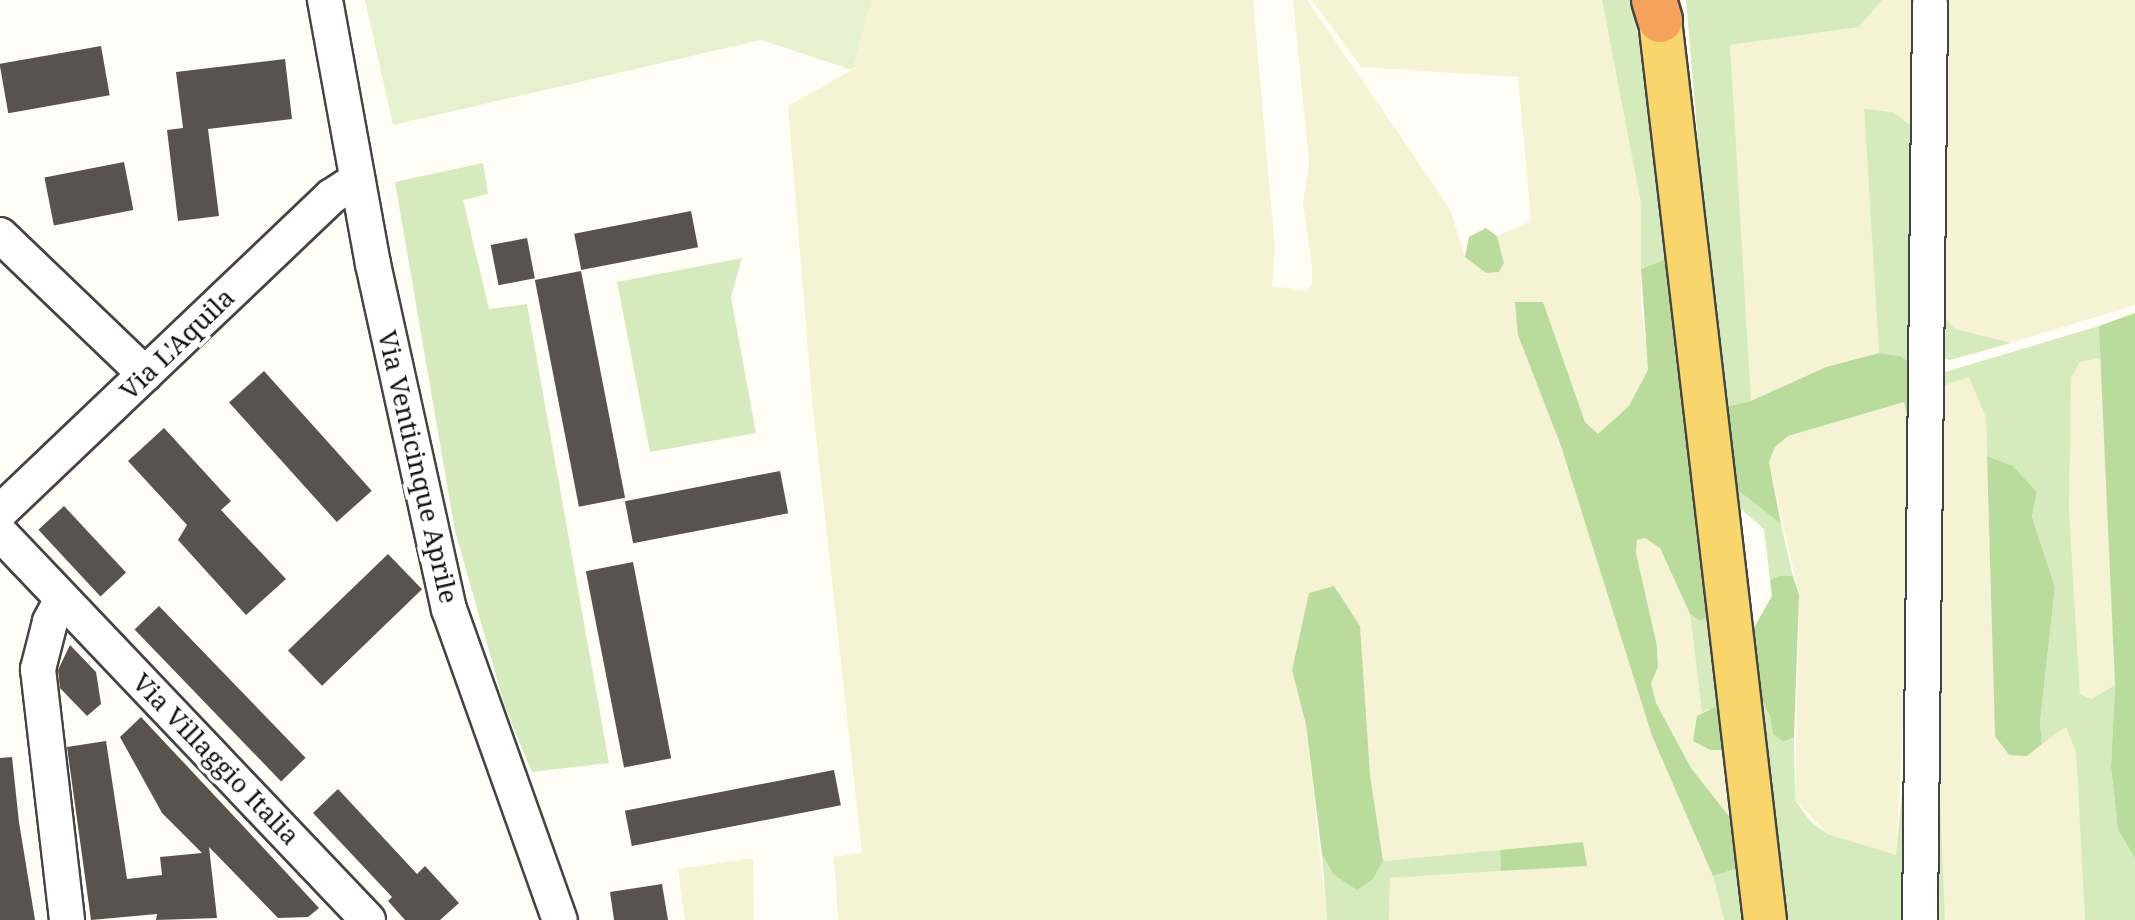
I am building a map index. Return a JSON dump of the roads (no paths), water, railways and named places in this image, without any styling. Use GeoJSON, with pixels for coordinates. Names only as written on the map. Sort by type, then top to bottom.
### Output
{"type":"FeatureCollection","features":[{"type":"Feature","properties":{"kind":"main road"},"geometry":{"type":"LineString","coordinates":[[1658,5],[1765,920]]}},
{"type":"Feature","properties":{"kind":"street","name":"Via Venticinque Aprile"},"geometry":{"type":"LineString","coordinates":[[325,0],[357,180],[449,609],[560,920]]}},
{"type":"Feature","properties":{"kind":"street"},"geometry":{"type":"LineString","coordinates":[[1920,920],[1930,4]]}},
{"type":"Feature","properties":{"kind":"street","name":"Via L'Aquila"},"geometry":{"type":"LineString","coordinates":[[0,512],[332,196],[357,180]]}},
{"type":"Feature","properties":{"kind":"street"},"geometry":{"type":"LineString","coordinates":[[0,235],[145,374]]}},
{"type":"Feature","properties":{"kind":"street","name":"Via Villaggio Italia"},"geometry":{"type":"LineString","coordinates":[[0,533],[368,920]]}},
{"type":"Feature","properties":{"kind":"street"},"geometry":{"type":"LineString","coordinates":[[62,599],[50,622],[38,669],[67,920]]}}]}
